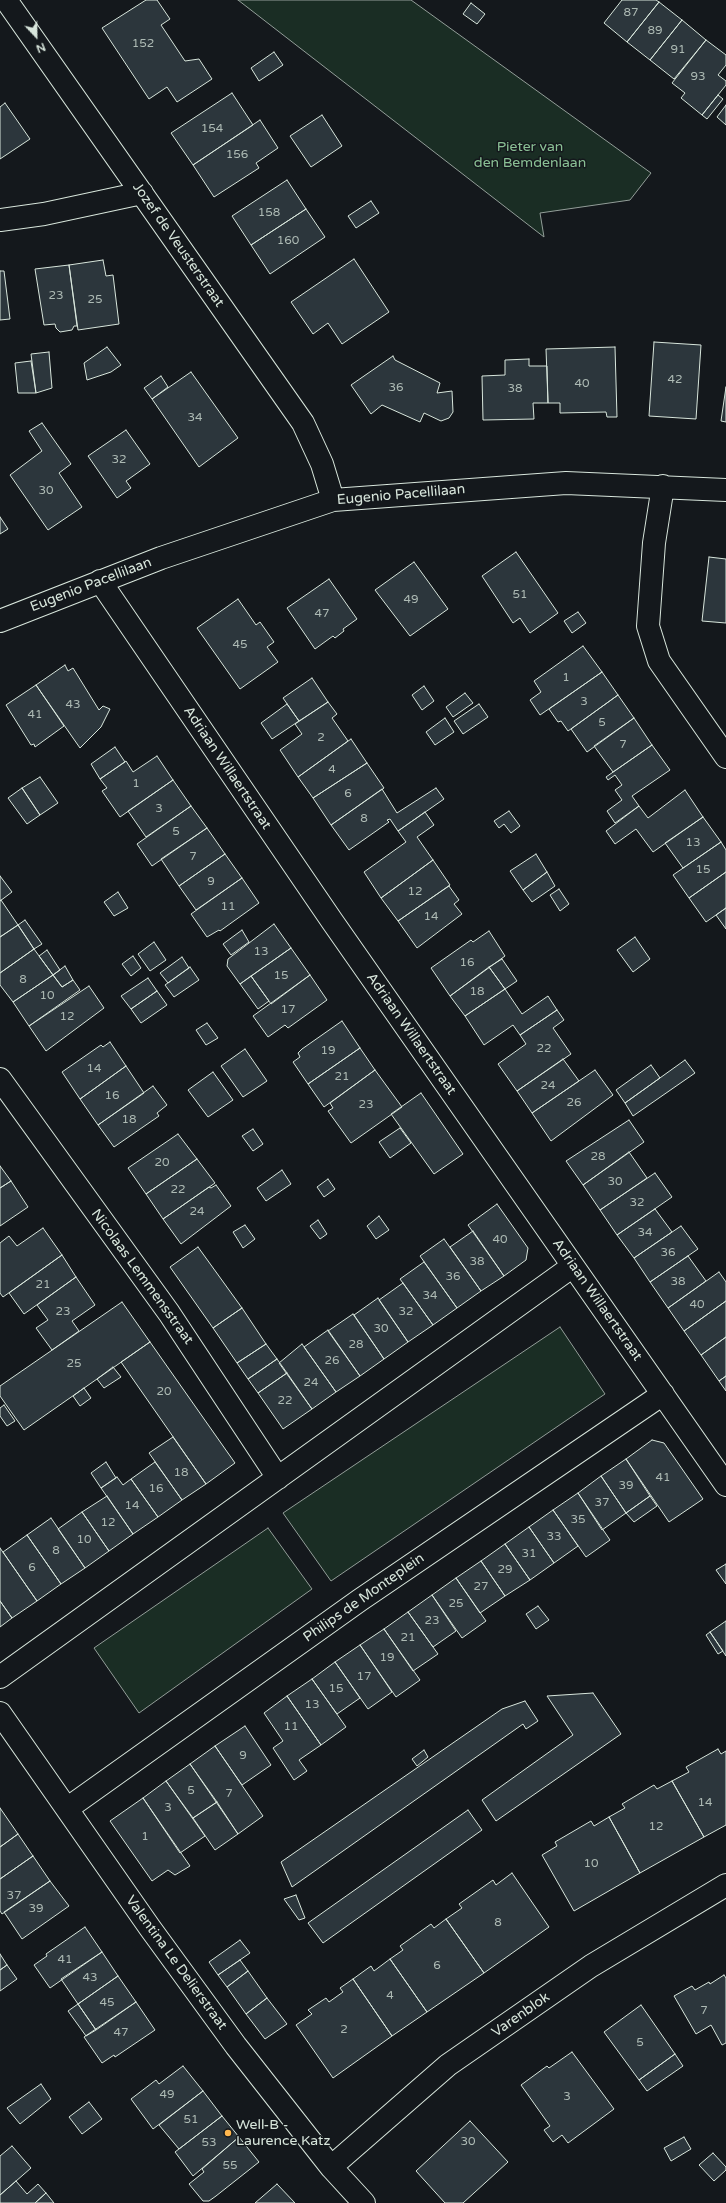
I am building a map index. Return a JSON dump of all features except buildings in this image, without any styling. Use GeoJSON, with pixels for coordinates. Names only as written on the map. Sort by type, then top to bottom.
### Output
{"type":"FeatureCollection","features":[{"type":"Feature","properties":{"kind":"street","name":"Jozef de Veusterstraat"},"geometry":{"type":"LineString","coordinates":[[6,0],[303,423],[322,464],[333,500]]}},
{"type":"Feature","properties":{"kind":"street"},"geometry":{"type":"LineString","coordinates":[[0,220],[44,214],[142,193]]}},
{"type":"Feature","properties":{"kind":"street","name":"Eugenio Pacellilaan"},"geometry":{"type":"LineString","coordinates":[[0,621],[161,558],[333,500],[566,483],[663,486],[726,490]]}},
{"type":"Feature","properties":{"kind":"street"},"geometry":{"type":"LineString","coordinates":[[663,486],[654,543],[648,626],[659,661],[726,757]]}},
{"type":"Feature","properties":{"kind":"street","name":"Adriaan Willaertstraat"},"geometry":{"type":"LineString","coordinates":[[100,581],[254,809],[726,1485]]}},
{"type":"Feature","properties":{"kind":"street","name":"Nicolaas Lemmensstraat"},"geometry":{"type":"LineString","coordinates":[[0,1079],[169,1312],[278,1478]]}},
{"type":"Feature","properties":{"kind":"street"},"geometry":{"type":"LineString","coordinates":[[0,1677],[573,1266]]}},
{"type":"Feature","properties":{"kind":"street","name":"Philips de Monteplein"},"geometry":{"type":"LineString","coordinates":[[68,1808],[360,1600],[663,1394]]}},
{"type":"Feature","properties":{"kind":"street","name":"Valentina Le Delierstraat"},"geometry":{"type":"LineString","coordinates":[[0,1713],[68,1808],[150,1928],[236,2046],[331,2166],[364,2203]]}},
{"type":"Feature","properties":{"kind":"street","name":"Varenblok"},"geometry":{"type":"LineString","coordinates":[[331,2166],[448,2065],[591,1966],[726,1885]]}},
{"type":"Feature","properties":{"kind":"green space","name":"Pieter van den Bemdenlaan"},"geometry":{"type":"Polygon","coordinates":[[[238,0],[411,0],[651,173],[630,200],[540,213],[544,237],[238,0]]]}},
{"type":"Feature","properties":{"kind":"green space"},"geometry":{"type":"Polygon","coordinates":[[[560,1327],[605,1394],[331,1581],[283,1513],[560,1327]]]}},
{"type":"Feature","properties":{"kind":"green space"},"geometry":{"type":"Polygon","coordinates":[[[268,1528],[312,1589],[139,1713],[94,1648],[268,1528]]]}},
{"type":"Feature","properties":{"kind":"place","name":"Well-B - Laurence Katz"},"geometry":{"type":"Point","coordinates":[228,2133]}}]}
